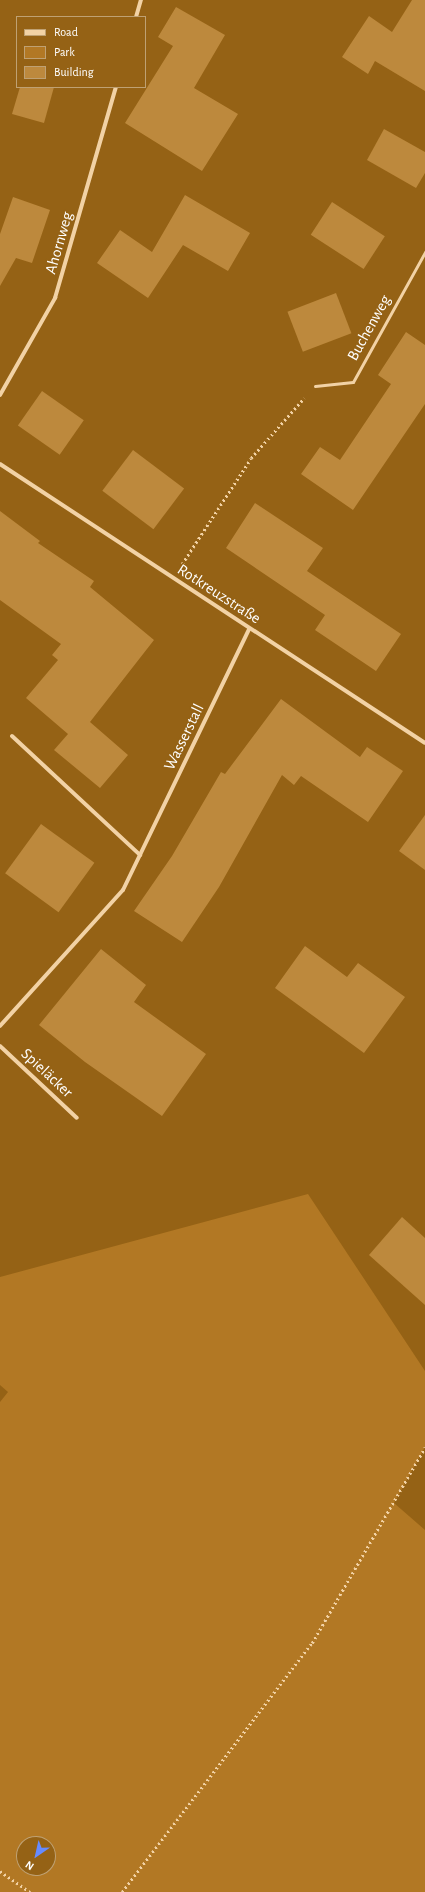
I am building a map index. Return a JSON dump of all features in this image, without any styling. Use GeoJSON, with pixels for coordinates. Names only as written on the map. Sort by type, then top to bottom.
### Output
{"type":"FeatureCollection","features":[{"type":"Feature","properties":{"kind":"street"},"geometry":{"type":"LineString","coordinates":[[136,16],[141,0]]}},
{"type":"Feature","properties":{"kind":"street","name":"Ahornweg"},"geometry":{"type":"LineString","coordinates":[[0,395],[55,298],[116,88]]}},
{"type":"Feature","properties":{"kind":"street","name":"Rotkreuzstraße"},"geometry":{"type":"LineString","coordinates":[[0,464],[425,743]]}},
{"type":"Feature","properties":{"kind":"street","name":"Wasserstall"},"geometry":{"type":"LineString","coordinates":[[0,1026],[123,890],[249,628]]}},
{"type":"Feature","properties":{"kind":"street"},"geometry":{"type":"LineString","coordinates":[[12,736],[140,855]]}},
{"type":"Feature","properties":{"kind":"street","name":"Spieläcker"},"geometry":{"type":"LineString","coordinates":[[0,1046],[77,1118]]}},
{"type":"Feature","properties":{"kind":"lane","name":"Buchenweg"},"geometry":{"type":"LineString","coordinates":[[315,386],[353,382],[425,252]]}},
{"type":"Feature","properties":{"kind":"path"},"geometry":{"type":"LineString","coordinates":[[172,578],[251,458],[315,386]]}},
{"type":"Feature","properties":{"kind":"path"},"geometry":{"type":"LineString","coordinates":[[122,1892],[312,1643],[425,1447]]}},
{"type":"Feature","properties":{"kind":"path"},"geometry":{"type":"LineString","coordinates":[[0,1871],[30,1892]]}},
{"type":"Feature","properties":{"kind":"green space"},"geometry":{"type":"Polygon","coordinates":[[[308,1194],[425,1371],[425,1447],[394,1503],[425,1530],[425,1892],[0,1892],[0,1402],[8,1392],[0,1385],[0,1277],[308,1194]]]}},
{"type":"Feature","properties":{"kind":"building"},"geometry":{"type":"Polygon","coordinates":[[[412,0],[425,0],[425,91],[375,61],[368,74],[342,57],[369,16],[392,32],[412,0]]]}},
{"type":"Feature","properties":{"kind":"building"},"geometry":{"type":"Polygon","coordinates":[[[176,7],[225,35],[194,88],[238,114],[202,171],[125,123],[173,46],[158,37],[176,7]]]}},
{"type":"Feature","properties":{"kind":"building"},"geometry":{"type":"Polygon","coordinates":[[[20,88],[54,88],[44,123],[12,114],[20,88]]]}},
{"type":"Feature","properties":{"kind":"building"},"geometry":{"type":"Polygon","coordinates":[[[384,129],[425,152],[425,173],[416,188],[367,160],[384,129]]]}},
{"type":"Feature","properties":{"kind":"building"},"geometry":{"type":"Polygon","coordinates":[[[185,195],[250,233],[228,271],[183,245],[148,298],[97,263],[120,230],[152,252],[185,195]]]}},
{"type":"Feature","properties":{"kind":"building"},"geometry":{"type":"Polygon","coordinates":[[[13,197],[50,210],[32,263],[16,258],[0,286],[0,234],[13,197]]]}},
{"type":"Feature","properties":{"kind":"building"},"geometry":{"type":"Polygon","coordinates":[[[332,202],[385,236],[364,269],[311,235],[332,202]]]}},
{"type":"Feature","properties":{"kind":"building"},"geometry":{"type":"Polygon","coordinates":[[[336,293],[351,333],[303,352],[287,312],[336,293]]]}},
{"type":"Feature","properties":{"kind":"building"},"geometry":{"type":"Polygon","coordinates":[[[406,332],[425,345],[425,404],[353,510],[301,474],[320,447],[340,460],[391,384],[378,375],[406,332]]]}},
{"type":"Feature","properties":{"kind":"building"},"geometry":{"type":"Polygon","coordinates":[[[42,391],[84,420],[60,455],[18,425],[42,391]]]}},
{"type":"Feature","properties":{"kind":"building"},"geometry":{"type":"Polygon","coordinates":[[[133,450],[184,489],[153,529],[102,491],[133,450]]]}},
{"type":"Feature","properties":{"kind":"building"},"geometry":{"type":"Polygon","coordinates":[[[255,503],[323,548],[307,571],[401,634],[376,671],[315,630],[325,615],[226,548],[255,503]]]}},
{"type":"Feature","properties":{"kind":"building"},"geometry":{"type":"Polygon","coordinates":[[[0,511],[40,541],[38,543],[94,581],[90,587],[154,640],[90,722],[128,755],[100,788],[54,750],[68,734],[26,698],[58,660],[52,655],[61,644],[0,600],[0,511]]]}},
{"type":"Feature","properties":{"kind":"building"},"geometry":{"type":"Polygon","coordinates":[[[281,699],[360,757],[367,747],[403,771],[368,822],[301,776],[294,785],[282,775],[219,887],[182,942],[134,911],[172,856],[221,772],[225,774],[281,699]]]}},
{"type":"Feature","properties":{"kind":"building"},"geometry":{"type":"Polygon","coordinates":[[[425,815],[425,870],[399,851],[425,815]]]}},
{"type":"Feature","properties":{"kind":"building"},"geometry":{"type":"Polygon","coordinates":[[[41,824],[94,863],[59,912],[5,873],[41,824]]]}},
{"type":"Feature","properties":{"kind":"building"},"geometry":{"type":"Polygon","coordinates":[[[305,946],[347,977],[358,963],[405,997],[364,1053],[275,988],[305,946]]]}},
{"type":"Feature","properties":{"kind":"building"},"geometry":{"type":"Polygon","coordinates":[[[101,949],[146,985],[134,1002],[206,1054],[162,1116],[85,1062],[39,1025],[101,949]]]}},
{"type":"Feature","properties":{"kind":"building"},"geometry":{"type":"Polygon","coordinates":[[[402,1217],[425,1238],[425,1305],[369,1255],[402,1217]]]}}]}
